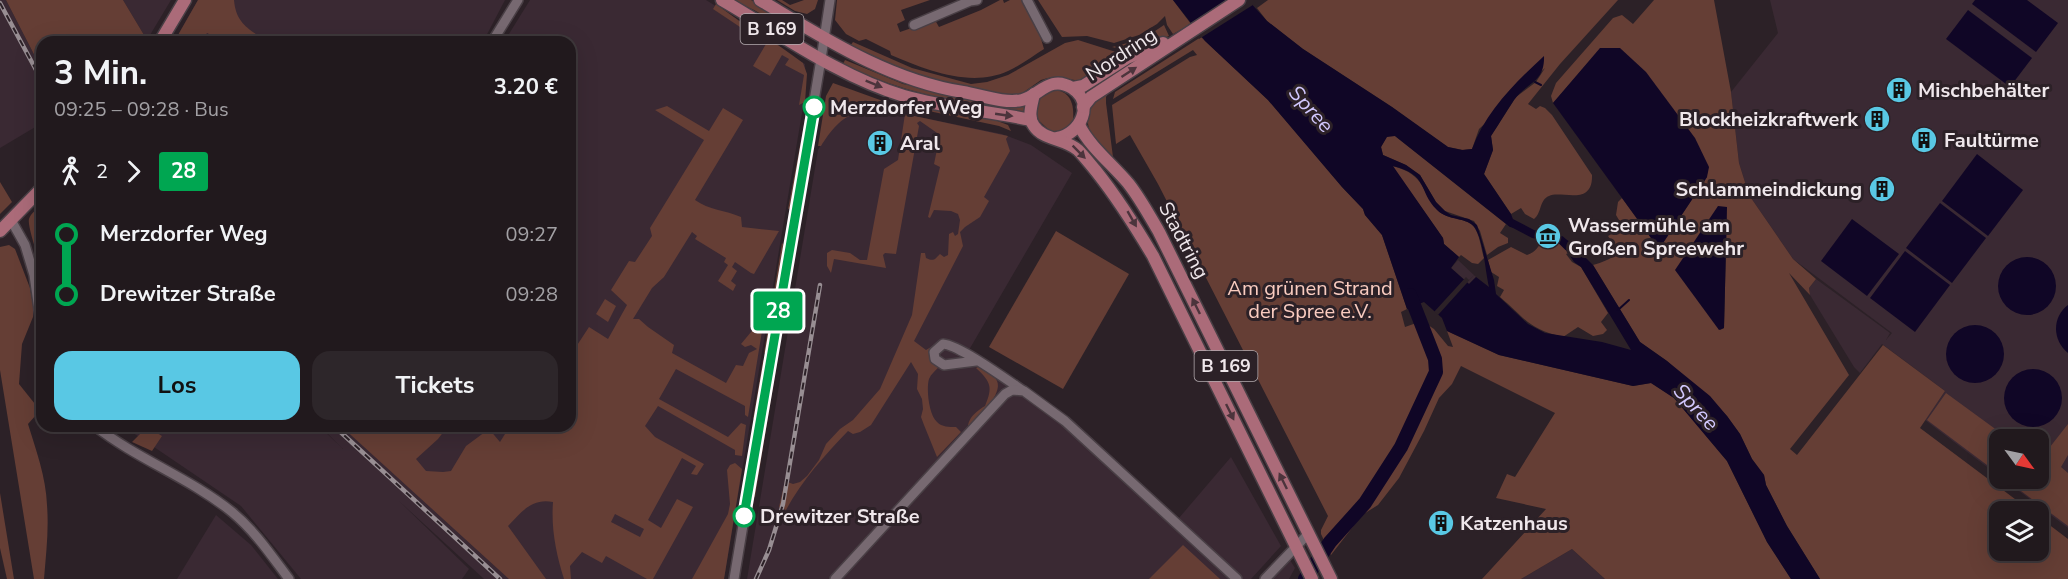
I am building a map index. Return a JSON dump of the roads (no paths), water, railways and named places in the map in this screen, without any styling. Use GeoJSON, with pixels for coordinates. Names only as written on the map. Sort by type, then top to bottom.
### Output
{"type":"FeatureCollection","features":[{"type":"Feature","properties":{"kind":"main road"},"geometry":{"type":"LineString","coordinates":[[164,36],[185,0]]}},
{"type":"Feature","properties":{"kind":"main road","name":"Stadtring"},"geometry":{"type":"LineString","coordinates":[[722,0],[847,73],[904,96],[947,106],[1031,120],[1040,133],[1057,138],[1078,150],[1127,211],[1158,266],[1312,579]]}},
{"type":"Feature","properties":{"kind":"main road","name":"B 169"},"geometry":{"type":"LineString","coordinates":[[760,0],[846,51],[899,74],[951,90],[1012,101],[1024,100],[1040,88],[1049,85],[1058,84],[1073,88]]}},
{"type":"Feature","properties":{"kind":"main road","name":"Nordring"},"geometry":{"type":"LineString","coordinates":[[1083,107],[1091,97],[1239,0]]}},
{"type":"Feature","properties":{"kind":"main road","name":"Nordring"},"geometry":{"type":"LineString","coordinates":[[1073,88],[1083,86],[1127,58],[1183,35]]}},
{"type":"Feature","properties":{"kind":"main road"},"geometry":{"type":"LineString","coordinates":[[1057,138],[1071,134],[1083,117],[1080,97],[1073,88]]}},
{"type":"Feature","properties":{"kind":"main road"},"geometry":{"type":"LineString","coordinates":[[1031,120],[1034,94]]}},
{"type":"Feature","properties":{"kind":"main road","name":"Stadtring"},"geometry":{"type":"LineString","coordinates":[[1079,125],[1085,137],[1134,191],[1159,232],[1329,575]]}},
{"type":"Feature","properties":{"kind":"main road"},"geometry":{"type":"LineString","coordinates":[[0,231],[36,194]]}},
{"type":"Feature","properties":{"kind":"street"},"geometry":{"type":"LineString","coordinates":[[496,36],[518,0]]}},
{"type":"Feature","properties":{"kind":"street"},"geometry":{"type":"LineString","coordinates":[[734,579],[830,0]]}},
{"type":"Feature","properties":{"kind":"street"},"geometry":{"type":"LineString","coordinates":[[914,25],[977,0]]}},
{"type":"Feature","properties":{"kind":"street"},"geometry":{"type":"LineString","coordinates":[[1027,0],[1047,38]]}},
{"type":"Feature","properties":{"kind":"street"},"geometry":{"type":"LineString","coordinates":[[10,220],[25,245],[36,289]]}},
{"type":"Feature","properties":{"kind":"street"},"geometry":{"type":"LineString","coordinates":[[976,361],[1065,421],[1237,579]]}},
{"type":"Feature","properties":{"kind":"street"},"geometry":{"type":"LineString","coordinates":[[835,579],[1005,394],[1012,390],[1024,392]]}},
{"type":"Feature","properties":{"kind":"street"},"geometry":{"type":"LineString","coordinates":[[105,432],[232,513],[261,542],[289,579]]}},
{"type":"Feature","properties":{"kind":"street"},"geometry":{"type":"LineString","coordinates":[[1265,579],[1311,538]]}},
{"type":"Feature","properties":{"kind":"water","name":"Spree"},"geometry":{"type":"Polygon","coordinates":[[[1173,0],[1248,0],[1267,21],[1303,49],[1448,147],[1462,150],[1472,149],[1493,110],[1512,87],[1544,56],[1542,72],[1514,100],[1491,136],[1493,150],[1484,174],[1514,222],[1522,227],[1521,229],[1510,227],[1395,136],[1387,137],[1381,147],[1383,155],[1406,165],[1420,175],[1436,202],[1445,211],[1451,215],[1469,219],[1477,225],[1496,294],[1528,324],[1545,333],[1602,342],[1631,350],[1581,267],[1574,262],[1561,242],[1564,238],[1570,242],[1593,265],[1640,342],[1710,396],[1727,416],[1764,475],[1766,485],[1787,526],[1820,579],[1791,579],[1767,542],[1727,461],[1674,398],[1651,383],[1633,386],[1499,355],[1447,331],[1442,318],[1424,302],[1416,305],[1418,310],[1412,312],[1410,308],[1407,309],[1382,235],[1365,215],[1363,209],[1268,100],[1205,41],[1173,0]],[[1393,166],[1443,238],[1444,244],[1459,257],[1451,268],[1469,284],[1476,277],[1489,287],[1482,249],[1475,228],[1468,222],[1447,216],[1437,210],[1418,179],[1393,166]]]}},
{"type":"Feature","properties":{"kind":"water"},"geometry":{"type":"Polygon","coordinates":[[[1975,0],[2027,0],[2058,23],[2036,52],[1972,4],[1975,0]]]}},
{"type":"Feature","properties":{"kind":"water"},"geometry":{"type":"Polygon","coordinates":[[[1968,10],[2032,58],[2010,87],[1946,39],[1968,10]]]}},
{"type":"Feature","properties":{"kind":"water"},"geometry":{"type":"Polygon","coordinates":[[[1600,48],[1620,48],[1646,72],[1695,138],[1709,167],[1707,177],[1659,249],[1553,103],[1600,48]]]}},
{"type":"Feature","properties":{"kind":"water"},"geometry":{"type":"Polygon","coordinates":[[[1977,154],[2023,190],[1988,236],[1942,201],[1977,154]]]}},
{"type":"Feature","properties":{"kind":"water"},"geometry":{"type":"Polygon","coordinates":[[[1940,203],[1986,238],[1952,283],[1906,248],[1940,203]]]}},
{"type":"Feature","properties":{"kind":"water"},"geometry":{"type":"Polygon","coordinates":[[[1718,206],[1727,207],[1724,328],[1719,330],[1675,270],[1718,206]]]}},
{"type":"Feature","properties":{"kind":"water"},"geometry":{"type":"Polygon","coordinates":[[[1852,219],[1899,254],[1867,296],[1821,261],[1852,219]]]}},
{"type":"Feature","properties":{"kind":"water"},"geometry":{"type":"Polygon","coordinates":[[[1905,251],[1950,285],[1915,332],[1870,298],[1905,251]]]}},
{"type":"Feature","properties":{"kind":"water"},"geometry":{"type":"Polygon","coordinates":[[[2021,257],[2033,257],[2048,265],[2056,280],[2056,292],[2048,307],[2033,315],[2021,315],[2006,307],[1998,292],[1998,280],[2006,265],[2021,257]]]}},
{"type":"Feature","properties":{"kind":"water"},"geometry":{"type":"Polygon","coordinates":[[[2068,305],[2068,353],[2059,342],[2056,329],[2059,316],[2068,305]]]}},
{"type":"Feature","properties":{"kind":"water"},"geometry":{"type":"Polygon","coordinates":[[[1969,325],[1981,325],[1996,333],[2004,348],[2004,360],[1996,375],[1981,383],[1969,383],[1954,375],[1946,360],[1946,348],[1954,333],[1969,325]]]}},
{"type":"Feature","properties":{"kind":"water"},"geometry":{"type":"Polygon","coordinates":[[[2027,369],[2039,369],[2054,377],[2062,392],[2062,404],[2054,419],[2039,427],[2027,427],[2012,419],[2004,404],[2004,392],[2012,377],[2027,369]]]}},
{"type":"Feature","properties":{"kind":"waterway"},"geometry":{"type":"LineString","coordinates":[[1535,82],[1541,85]]}},
{"type":"Feature","properties":{"kind":"waterway"},"geometry":{"type":"LineString","coordinates":[[1512,223],[1533,234],[1561,240],[1568,247]]}},
{"type":"Feature","properties":{"kind":"waterway"},"geometry":{"type":"LineString","coordinates":[[1305,579],[1330,542],[1365,503],[1401,447],[1436,372],[1435,359],[1410,295]]}},
{"type":"Feature","properties":{"kind":"waterway"},"geometry":{"type":"LineString","coordinates":[[1618,310],[1629,300]]}},
{"type":"Feature","properties":{"kind":"railway"},"geometry":{"type":"LineString","coordinates":[[0,3],[36,70]]}},
{"type":"Feature","properties":{"kind":"railway"},"geometry":{"type":"LineString","coordinates":[[756,579],[769,550],[783,504],[820,285]]}},
{"type":"Feature","properties":{"kind":"railway"},"geometry":{"type":"LineString","coordinates":[[341,432],[500,579]]}},
{"type":"Feature","properties":{"kind":"place","name":"Mischbehälter"},"geometry":{"type":"Point","coordinates":[1899,90]}},
{"type":"Feature","properties":{"kind":"place","name":"Merzdorfer Weg"},"geometry":{"type":"Point","coordinates":[814,107]}},
{"type":"Feature","properties":{"kind":"place","name":"Blockheizkraftwerk"},"geometry":{"type":"Point","coordinates":[1877,119]}},
{"type":"Feature","properties":{"kind":"place","name":"Faultürme"},"geometry":{"type":"Point","coordinates":[1924,140]}},
{"type":"Feature","properties":{"kind":"place","name":"Aral"},"geometry":{"type":"Point","coordinates":[880,143]}},
{"type":"Feature","properties":{"kind":"place","name":"Schlammeindickung"},"geometry":{"type":"Point","coordinates":[1882,189]}},
{"type":"Feature","properties":{"kind":"place","name":"Wassermühle am Großen Spreewehr"},"geometry":{"type":"Point","coordinates":[1548,236]}},
{"type":"Feature","properties":{"kind":"place","name":"Drewitzer Straße"},"geometry":{"type":"Point","coordinates":[744,516]}},
{"type":"Feature","properties":{"kind":"place","name":"Katzenhaus"},"geometry":{"type":"Point","coordinates":[1441,523]}},
{"type":"Feature","properties":{"kind":"park label","name":"Am grünen Strand der Spree e.V."},"geometry":{"type":"Point","coordinates":[1310,300]}}]}
